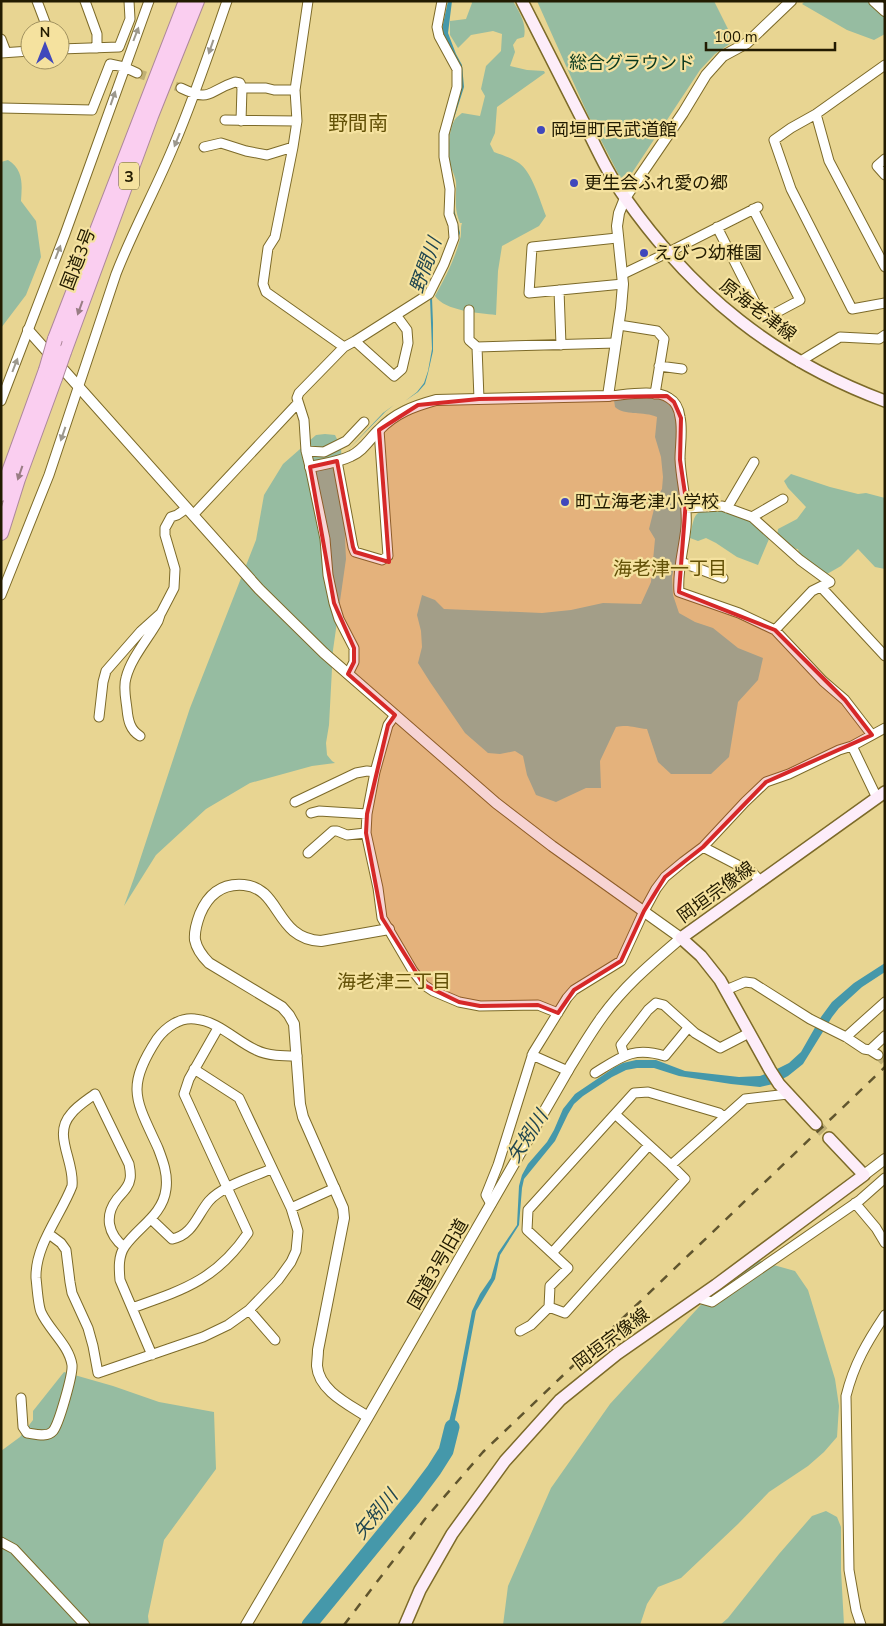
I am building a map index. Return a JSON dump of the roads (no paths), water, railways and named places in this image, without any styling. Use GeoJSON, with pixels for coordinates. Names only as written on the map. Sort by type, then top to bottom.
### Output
{"type":"FeatureCollection","features":[{"type":"Feature","properties":{"kind":"highway","name":"国道3号"},"geometry":{"type":"LineString","coordinates":[[1,533],[50,374],[55,339],[186,1]]}},
{"type":"Feature","properties":{"kind":"highway","name":"国道3号"},"geometry":{"type":"LineString","coordinates":[[1,494],[50,374],[64,352],[197,1]]}},
{"type":"Feature","properties":{"kind":"main road","name":"原海老津線"},"geometry":{"type":"LineString","coordinates":[[522,1],[606,166],[625,198],[667,253],[729,314],[758,336],[799,362],[859,392],[885,401]]}},
{"type":"Feature","properties":{"kind":"main road","name":"岡垣宗像線"},"geometry":{"type":"LineString","coordinates":[[816,1124],[779,1084],[726,990],[701,956],[681,938],[881,795]]}},
{"type":"Feature","properties":{"kind":"main road"},"geometry":{"type":"LineString","coordinates":[[829,1138],[864,1175]]}},
{"type":"Feature","properties":{"kind":"main road","name":"岡垣宗像線"},"geometry":{"type":"LineString","coordinates":[[406,1625],[420,1590],[452,1534],[505,1461],[560,1400],[617,1354],[698,1298],[864,1175]]}},
{"type":"Feature","properties":{"kind":"street"},"geometry":{"type":"LineString","coordinates":[[37,1],[44,20]]}},
{"type":"Feature","properties":{"kind":"street"},"geometry":{"type":"LineString","coordinates":[[85,1],[97,34],[98,48]]}},
{"type":"Feature","properties":{"kind":"street"},"geometry":{"type":"LineString","coordinates":[[70,49],[119,47],[130,19],[129,1]]}},
{"type":"Feature","properties":{"kind":"street"},"geometry":{"type":"LineString","coordinates":[[1,401],[65,234],[149,1]]}},
{"type":"Feature","properties":{"kind":"street"},"geometry":{"type":"LineString","coordinates":[[1,594],[49,475],[116,274],[128,244],[174,148],[227,1]]}},
{"type":"Feature","properties":{"kind":"street"},"geometry":{"type":"LineString","coordinates":[[308,1],[295,90],[297,121],[293,148],[275,237],[268,248],[264,288],[266,292],[344,347]]}},
{"type":"Feature","properties":{"kind":"street"},"geometry":{"type":"LineString","coordinates":[[348,674],[354,662],[354,648],[339,619],[334,603],[328,575],[326,539],[306,451],[304,420],[297,398],[344,347],[429,294],[454,238],[450,214],[450,189],[444,157],[444,134],[456,87],[457,69],[439,36],[437,28],[442,1]]}},
{"type":"Feature","properties":{"kind":"street"},"geometry":{"type":"LineString","coordinates":[[608,396],[619,324],[623,279],[617,226],[619,213],[625,198],[684,114],[706,75],[723,56],[746,43],[791,1]]}},
{"type":"Feature","properties":{"kind":"street"},"geometry":{"type":"LineString","coordinates":[[874,1],[885,11]]}},
{"type":"Feature","properties":{"kind":"street"},"geometry":{"type":"LineString","coordinates":[[1,39],[4,52],[20,51]]}},
{"type":"Feature","properties":{"kind":"street"},"geometry":{"type":"LineString","coordinates":[[1,108],[92,110],[110,64],[124,67],[137,73]]}},
{"type":"Feature","properties":{"kind":"street"},"geometry":{"type":"LineString","coordinates":[[885,65],[816,114],[774,140],[791,189],[852,309],[885,304]]}},
{"type":"Feature","properties":{"kind":"street"},"geometry":{"type":"LineString","coordinates":[[181,88],[205,96],[235,82],[240,83],[242,88],[241,121]]}},
{"type":"Feature","properties":{"kind":"street"},"geometry":{"type":"LineString","coordinates":[[242,88],[295,90]]}},
{"type":"Feature","properties":{"kind":"street"},"geometry":{"type":"LineString","coordinates":[[816,114],[829,161],[884,262]]}},
{"type":"Feature","properties":{"kind":"street"},"geometry":{"type":"LineString","coordinates":[[225,120],[297,121]]}},
{"type":"Feature","properties":{"kind":"street"},"geometry":{"type":"LineString","coordinates":[[204,147],[220,143],[267,155],[293,148]]}},
{"type":"Feature","properties":{"kind":"street"},"geometry":{"type":"LineString","coordinates":[[885,159],[877,166],[885,175]]}},
{"type":"Feature","properties":{"kind":"street"},"geometry":{"type":"LineString","coordinates":[[617,238],[532,247],[529,293],[623,279],[667,253],[755,208],[800,300],[768,317],[762,316],[716,228]]}},
{"type":"Feature","properties":{"kind":"street"},"geometry":{"type":"LineString","coordinates":[[559,290],[561,345]]}},
{"type":"Feature","properties":{"kind":"street"},"geometry":{"type":"LineString","coordinates":[[468,310],[469,340],[477,347],[616,343]]}},
{"type":"Feature","properties":{"kind":"street"},"geometry":{"type":"LineString","coordinates":[[355,341],[394,376],[402,369],[408,343],[406,330],[396,315]]}},
{"type":"Feature","properties":{"kind":"street"},"geometry":{"type":"LineString","coordinates":[[619,324],[658,331],[664,339],[656,394]]}},
{"type":"Feature","properties":{"kind":"street"},"geometry":{"type":"LineString","coordinates":[[28,330],[259,589],[348,674],[503,808],[552,846],[681,938]]}},
{"type":"Feature","properties":{"kind":"street"},"geometry":{"type":"LineString","coordinates":[[799,362],[840,337],[879,339],[885,335]]}},
{"type":"Feature","properties":{"kind":"street"},"geometry":{"type":"LineString","coordinates":[[477,347],[479,398]]}},
{"type":"Feature","properties":{"kind":"street"},"geometry":{"type":"LineString","coordinates":[[659,366],[682,369]]}},
{"type":"Feature","properties":{"kind":"street"},"geometry":{"type":"LineString","coordinates":[[310,468],[352,456],[400,413],[436,400],[656,394],[667,396],[674,402],[681,418],[680,460],[686,508],[686,527],[678,578],[680,592],[723,607],[775,630],[823,681],[845,700],[872,735]]}},
{"type":"Feature","properties":{"kind":"street"},"geometry":{"type":"LineString","coordinates":[[140,736],[132,728],[129,721],[125,695],[125,678],[158,621],[168,601],[176,578],[176,569],[165,535],[165,528],[171,517],[190,512],[298,403]]}},
{"type":"Feature","properties":{"kind":"street"},"geometry":{"type":"LineString","coordinates":[[306,451],[324,452],[346,441],[364,422]]}},
{"type":"Feature","properties":{"kind":"street"},"geometry":{"type":"LineString","coordinates":[[337,461],[355,552],[382,560],[388,556],[379,430]]}},
{"type":"Feature","properties":{"kind":"street"},"geometry":{"type":"LineString","coordinates":[[727,508],[754,462]]}},
{"type":"Feature","properties":{"kind":"street"},"geometry":{"type":"LineString","coordinates":[[752,517],[783,499]]}},
{"type":"Feature","properties":{"kind":"street"},"geometry":{"type":"LineString","coordinates":[[686,508],[722,506],[752,517],[800,560],[830,582],[812,591],[775,630]]}},
{"type":"Feature","properties":{"kind":"street"},"geometry":{"type":"LineString","coordinates":[[681,562],[722,578]]}},
{"type":"Feature","properties":{"kind":"street"},"geometry":{"type":"LineString","coordinates":[[821,587],[885,656]]}},
{"type":"Feature","properties":{"kind":"street"},"geometry":{"type":"LineString","coordinates":[[100,716],[103,682],[106,671],[141,631],[161,613]]}},
{"type":"Feature","properties":{"kind":"street"},"geometry":{"type":"LineString","coordinates":[[395,715],[388,725],[375,772],[367,814],[366,833],[378,888],[382,918],[413,971],[433,991],[459,1002],[480,1006],[538,1005],[558,1013]]}},
{"type":"Feature","properties":{"kind":"street"},"geometry":{"type":"LineString","coordinates":[[491,1204],[486,1195],[498,1165],[532,1055],[574,990],[621,961],[644,911],[665,877],[703,848],[766,782],[789,774],[839,750],[852,746],[885,728]]}},
{"type":"Feature","properties":{"kind":"street"},"geometry":{"type":"LineString","coordinates":[[852,746],[881,795]]}},
{"type":"Feature","properties":{"kind":"street"},"geometry":{"type":"LineString","coordinates":[[295,802],[356,773],[375,772]]}},
{"type":"Feature","properties":{"kind":"street"},"geometry":{"type":"LineString","coordinates":[[311,814],[319,812],[367,814]]}},
{"type":"Feature","properties":{"kind":"street"},"geometry":{"type":"LineString","coordinates":[[308,853],[333,831],[347,835],[366,833]]}},
{"type":"Feature","properties":{"kind":"street"},"geometry":{"type":"LineString","coordinates":[[703,848],[753,873],[760,882]]}},
{"type":"Feature","properties":{"kind":"street"},"geometry":{"type":"LineString","coordinates":[[368,1417],[332,1393],[321,1380],[317,1367],[318,1350],[343,1228],[343,1208],[303,1117],[300,1104],[294,1024],[282,1007],[209,963],[201,955],[196,941],[195,930],[209,897],[218,890],[234,884],[254,887],[266,896],[294,932],[312,940],[321,941],[389,929]]}},
{"type":"Feature","properties":{"kind":"street","name":"国道3号旧道"},"geometry":{"type":"LineString","coordinates":[[248,1624],[568,1070],[602,1017],[616,999],[681,938]]}},
{"type":"Feature","properties":{"kind":"street"},"geometry":{"type":"LineString","coordinates":[[726,990],[745,982],[753,983],[810,1019],[878,1055]]}},
{"type":"Feature","properties":{"kind":"street"},"geometry":{"type":"LineString","coordinates":[[846,1038],[885,1002]]}},
{"type":"Feature","properties":{"kind":"street"},"geometry":{"type":"LineString","coordinates":[[624,1055],[622,1046],[648,1010],[656,1003],[664,1005],[688,1028],[720,1048],[749,1032]]}},
{"type":"Feature","properties":{"kind":"street"},"geometry":{"type":"LineString","coordinates":[[152,1355],[120,1280],[120,1258],[124,1247],[151,1219],[161,1204],[166,1190],[166,1174],[163,1161],[138,1103],[138,1076],[142,1066],[159,1036],[168,1027],[176,1022],[194,1018],[203,1020],[255,1050],[281,1056],[297,1056]]}},
{"type":"Feature","properties":{"kind":"street"},"geometry":{"type":"LineString","coordinates":[[132,1308],[179,1292],[200,1281],[222,1265],[238,1249],[248,1233],[184,1094],[194,1069],[218,1028]]}},
{"type":"Feature","properties":{"kind":"street"},"geometry":{"type":"LineString","coordinates":[[595,1073],[624,1055],[637,1052],[655,1053],[665,1056],[688,1028]]}},
{"type":"Feature","properties":{"kind":"street"},"geometry":{"type":"LineString","coordinates":[[870,1050],[885,1036]]}},
{"type":"Feature","properties":{"kind":"street"},"geometry":{"type":"LineString","coordinates":[[532,1055],[568,1070]]}},
{"type":"Feature","properties":{"kind":"street"},"geometry":{"type":"LineString","coordinates":[[49,1234],[61,1243],[66,1250],[71,1287],[88,1328],[98,1372],[203,1337],[228,1325],[249,1310],[278,1280],[291,1262],[296,1251],[298,1231],[291,1208],[239,1098],[194,1069]]}},
{"type":"Feature","properties":{"kind":"street"},"geometry":{"type":"LineString","coordinates":[[520,1331],[531,1325],[549,1306],[550,1286],[568,1268],[527,1230],[528,1210],[634,1093],[648,1092],[719,1113],[724,1117]]}},
{"type":"Feature","properties":{"kind":"street"},"geometry":{"type":"LineString","coordinates":[[22,1398],[23,1427],[27,1433],[45,1435],[52,1432],[60,1418],[72,1365],[66,1351],[40,1311],[36,1278],[37,1264],[43,1246],[72,1186],[73,1176],[63,1137],[63,1129],[71,1113],[95,1094],[129,1164],[130,1180],[109,1215],[113,1235],[124,1247]]}},
{"type":"Feature","properties":{"kind":"street"},"geometry":{"type":"LineString","coordinates":[[671,1165],[745,1099],[788,1094]]}},
{"type":"Feature","properties":{"kind":"street"},"geometry":{"type":"LineString","coordinates":[[549,1306],[565,1313],[685,1179],[615,1114]]}},
{"type":"Feature","properties":{"kind":"street"},"geometry":{"type":"LineString","coordinates":[[552,1253],[649,1145]]}},
{"type":"Feature","properties":{"kind":"street"},"geometry":{"type":"LineString","coordinates":[[864,1175],[885,1159]]}},
{"type":"Feature","properties":{"kind":"street"},"geometry":{"type":"LineString","coordinates":[[151,1219],[172,1239],[180,1237],[190,1230],[207,1203],[215,1195],[271,1169]]}},
{"type":"Feature","properties":{"kind":"street"},"geometry":{"type":"LineString","coordinates":[[698,1298],[712,1302],[855,1203],[885,1178]]}},
{"type":"Feature","properties":{"kind":"street"},"geometry":{"type":"LineString","coordinates":[[291,1208],[335,1188]]}},
{"type":"Feature","properties":{"kind":"street"},"geometry":{"type":"LineString","coordinates":[[855,1203],[876,1228],[885,1243]]}},
{"type":"Feature","properties":{"kind":"street"},"geometry":{"type":"LineString","coordinates":[[249,1310],[275,1340]]}},
{"type":"Feature","properties":{"kind":"street"},"geometry":{"type":"LineString","coordinates":[[861,1625],[856,1610],[849,1570],[846,1396],[851,1376],[862,1352],[885,1316]]}},
{"type":"Feature","properties":{"kind":"street"},"geometry":{"type":"LineString","coordinates":[[1,1542],[14,1550],[85,1625]]}},
{"type":"Feature","properties":{"kind":"water","name":"野間川"},"geometry":{"type":"Polygon","coordinates":[[[448,1],[452,1],[448,33],[462,65],[464,87],[450,131],[447,149],[454,184],[454,209],[460,233],[449,265],[432,298],[433,351],[425,384],[418,392],[405,401],[417,392],[424,383],[428,371],[432,349],[430,298],[447,264],[453,212],[445,146],[460,88],[451,53],[442,29],[448,1]]]}},
{"type":"Feature","properties":{"kind":"water"},"geometry":{"type":"Polygon","coordinates":[[[394,405],[385,412],[346,452],[383,413],[394,405]]]}},
{"type":"Feature","properties":{"kind":"water"},"geometry":{"type":"Polygon","coordinates":[[[885,963],[885,972],[862,987],[839,1008],[803,1064],[788,1076],[773,1084],[760,1087],[731,1084],[679,1076],[654,1068],[637,1068],[626,1070],[612,1077],[574,1104],[555,1141],[524,1179],[519,1225],[500,1255],[495,1279],[476,1311],[449,1447],[444,1442],[457,1389],[472,1311],[480,1294],[491,1278],[498,1253],[517,1225],[519,1186],[522,1175],[528,1164],[547,1142],[563,1109],[575,1094],[615,1067],[636,1060],[656,1060],[685,1071],[739,1077],[760,1076],[775,1070],[789,1063],[801,1052],[832,1002],[854,983],[885,963]]]}},
{"type":"Feature","properties":{"kind":"waterway","name":"矢矧川"},"geometry":{"type":"LineString","coordinates":[[309,1625],[434,1470],[446,1451],[452,1427]]}},
{"type":"Feature","properties":{"kind":"tunnel"},"geometry":{"type":"LineString","coordinates":[[137,73],[181,88]]}},
{"type":"Feature","properties":{"kind":"tunnel"},"geometry":{"type":"LineString","coordinates":[[878,1055],[885,1062]]}},
{"type":"Feature","properties":{"kind":"tunnel"},"geometry":{"type":"LineString","coordinates":[[816,1124],[829,1138]]}},
{"type":"Feature","properties":{"kind":"railway"},"geometry":{"type":"LineString","coordinates":[[344,1625],[425,1519],[483,1452],[885,1067]]}},
{"type":"Feature","properties":{"kind":"place","name":"岡垣町民武道館"},"geometry":{"type":"Point","coordinates":[541,130]}},
{"type":"Feature","properties":{"kind":"place","name":"更生会ふれ愛の郷"},"geometry":{"type":"Point","coordinates":[574,183]}},
{"type":"Feature","properties":{"kind":"place","name":"えびつ幼稚園"},"geometry":{"type":"Point","coordinates":[644,253]}},
{"type":"Feature","properties":{"kind":"place","name":"町立海老津小学校"},"geometry":{"type":"Point","coordinates":[565,502]}},
{"type":"Feature","properties":{"kind":"district","name":"野間南"},"geometry":{"type":"Point","coordinates":[358,123]}},
{"type":"Feature","properties":{"kind":"district","name":"海老津一丁目"},"geometry":{"type":"Point","coordinates":[670,568]}},
{"type":"Feature","properties":{"kind":"district","name":"海老津三丁目"},"geometry":{"type":"Point","coordinates":[394,981]}},
{"type":"Feature","properties":{"kind":"park label","name":"総合グラウンド"},"geometry":{"type":"Point","coordinates":[632,63]}}]}
